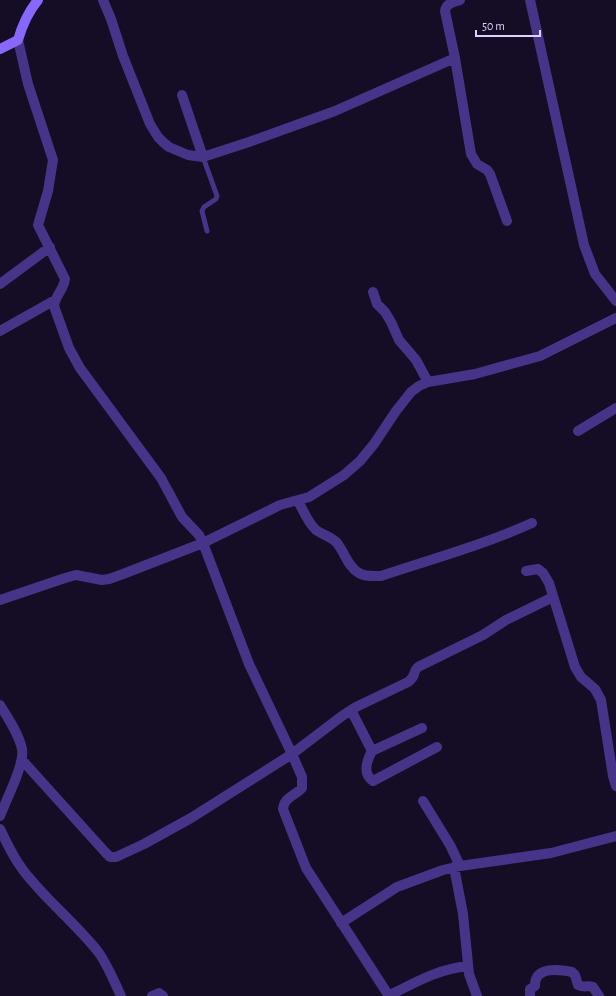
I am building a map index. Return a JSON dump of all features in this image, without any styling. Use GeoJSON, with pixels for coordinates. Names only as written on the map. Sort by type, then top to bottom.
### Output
{"type":"FeatureCollection","features":[{"type":"Feature","properties":{"kind":"street"},"geometry":{"type":"LineString","coordinates":[[0,331],[55,300],[65,283],[65,279],[38,225],[48,191],[53,160],[28,84],[18,40],[22,25],[38,0]]}},
{"type":"Feature","properties":{"kind":"street"},"geometry":{"type":"LineString","coordinates":[[104,0],[123,56],[150,124],[158,137],[169,147],[188,155],[203,157],[335,111],[455,58]]}},
{"type":"Feature","properties":{"kind":"street"},"geometry":{"type":"LineString","coordinates":[[460,0],[444,4],[455,58],[471,154],[477,164],[487,170],[490,174],[507,221]]}},
{"type":"Feature","properties":{"kind":"street"},"geometry":{"type":"LineString","coordinates":[[530,0],[584,245],[595,274],[616,301]]}},
{"type":"Feature","properties":{"kind":"street"},"geometry":{"type":"LineString","coordinates":[[0,49],[18,40]]}},
{"type":"Feature","properties":{"kind":"street"},"geometry":{"type":"LineString","coordinates":[[182,95],[203,157]]}},
{"type":"Feature","properties":{"kind":"street"},"geometry":{"type":"LineString","coordinates":[[0,284],[50,247]]}},
{"type":"Feature","properties":{"kind":"street"},"geometry":{"type":"LineString","coordinates":[[373,292],[377,304],[385,312],[391,322],[398,340],[416,360],[428,382]]}},
{"type":"Feature","properties":{"kind":"street"},"geometry":{"type":"LineString","coordinates":[[55,300],[55,309],[69,348],[80,368],[161,478],[182,517],[199,535],[203,543],[249,664],[302,777],[303,785],[300,791],[284,802],[283,809],[306,868],[390,996],[433,973],[455,967],[468,966]]}},
{"type":"Feature","properties":{"kind":"street"},"geometry":{"type":"LineString","coordinates":[[0,600],[76,575],[102,580],[109,579],[203,543],[261,513],[280,505],[308,497],[351,469],[374,444],[396,411],[411,392],[419,386],[428,382],[475,374],[540,356],[616,318]]}},
{"type":"Feature","properties":{"kind":"street"},"geometry":{"type":"LineString","coordinates":[[578,431],[616,408]]}},
{"type":"Feature","properties":{"kind":"street"},"geometry":{"type":"LineString","coordinates":[[298,501],[308,519],[316,529],[333,539],[338,544],[355,571],[369,576],[381,576],[471,548],[506,535],[532,523]]}},
{"type":"Feature","properties":{"kind":"street"},"geometry":{"type":"LineString","coordinates":[[526,571],[538,569],[543,573],[549,583],[575,667],[581,676],[595,689],[601,700],[616,786]]}},
{"type":"Feature","properties":{"kind":"street"},"geometry":{"type":"LineString","coordinates":[[22,760],[105,852],[110,857],[116,857],[144,844],[191,818],[292,754],[351,710],[412,679],[418,667],[483,635],[506,620],[553,597]]}},
{"type":"Feature","properties":{"kind":"street"},"geometry":{"type":"LineString","coordinates":[[0,705],[18,736],[22,749],[20,769],[0,816]]}},
{"type":"Feature","properties":{"kind":"street"},"geometry":{"type":"LineString","coordinates":[[351,710],[372,751]]}},
{"type":"Feature","properties":{"kind":"street"},"geometry":{"type":"LineString","coordinates":[[422,728],[372,751],[366,768],[367,775],[370,779],[373,781],[379,779],[437,747]]}},
{"type":"Feature","properties":{"kind":"street"},"geometry":{"type":"LineString","coordinates":[[423,801],[450,845],[457,866],[469,974],[477,996]]}},
{"type":"Feature","properties":{"kind":"street"},"geometry":{"type":"LineString","coordinates":[[0,830],[14,857],[31,881],[79,930],[98,952],[106,964],[121,996]]}},
{"type":"Feature","properties":{"kind":"street"},"geometry":{"type":"LineString","coordinates":[[341,923],[397,887],[457,866],[551,853],[616,836]]}},
{"type":"Feature","properties":{"kind":"street"},"geometry":{"type":"LineString","coordinates":[[530,996],[530,990],[535,986],[535,981],[538,977],[544,972],[557,970],[572,972],[575,975],[580,987],[593,987],[599,996]]}},
{"type":"Feature","properties":{"kind":"street"},"geometry":{"type":"LineString","coordinates":[[152,996],[159,993],[163,996]]}},
{"type":"Feature","properties":{"kind":"lane"},"geometry":{"type":"LineString","coordinates":[[203,157],[217,196],[216,199],[204,207],[202,211],[207,231]]}}]}
